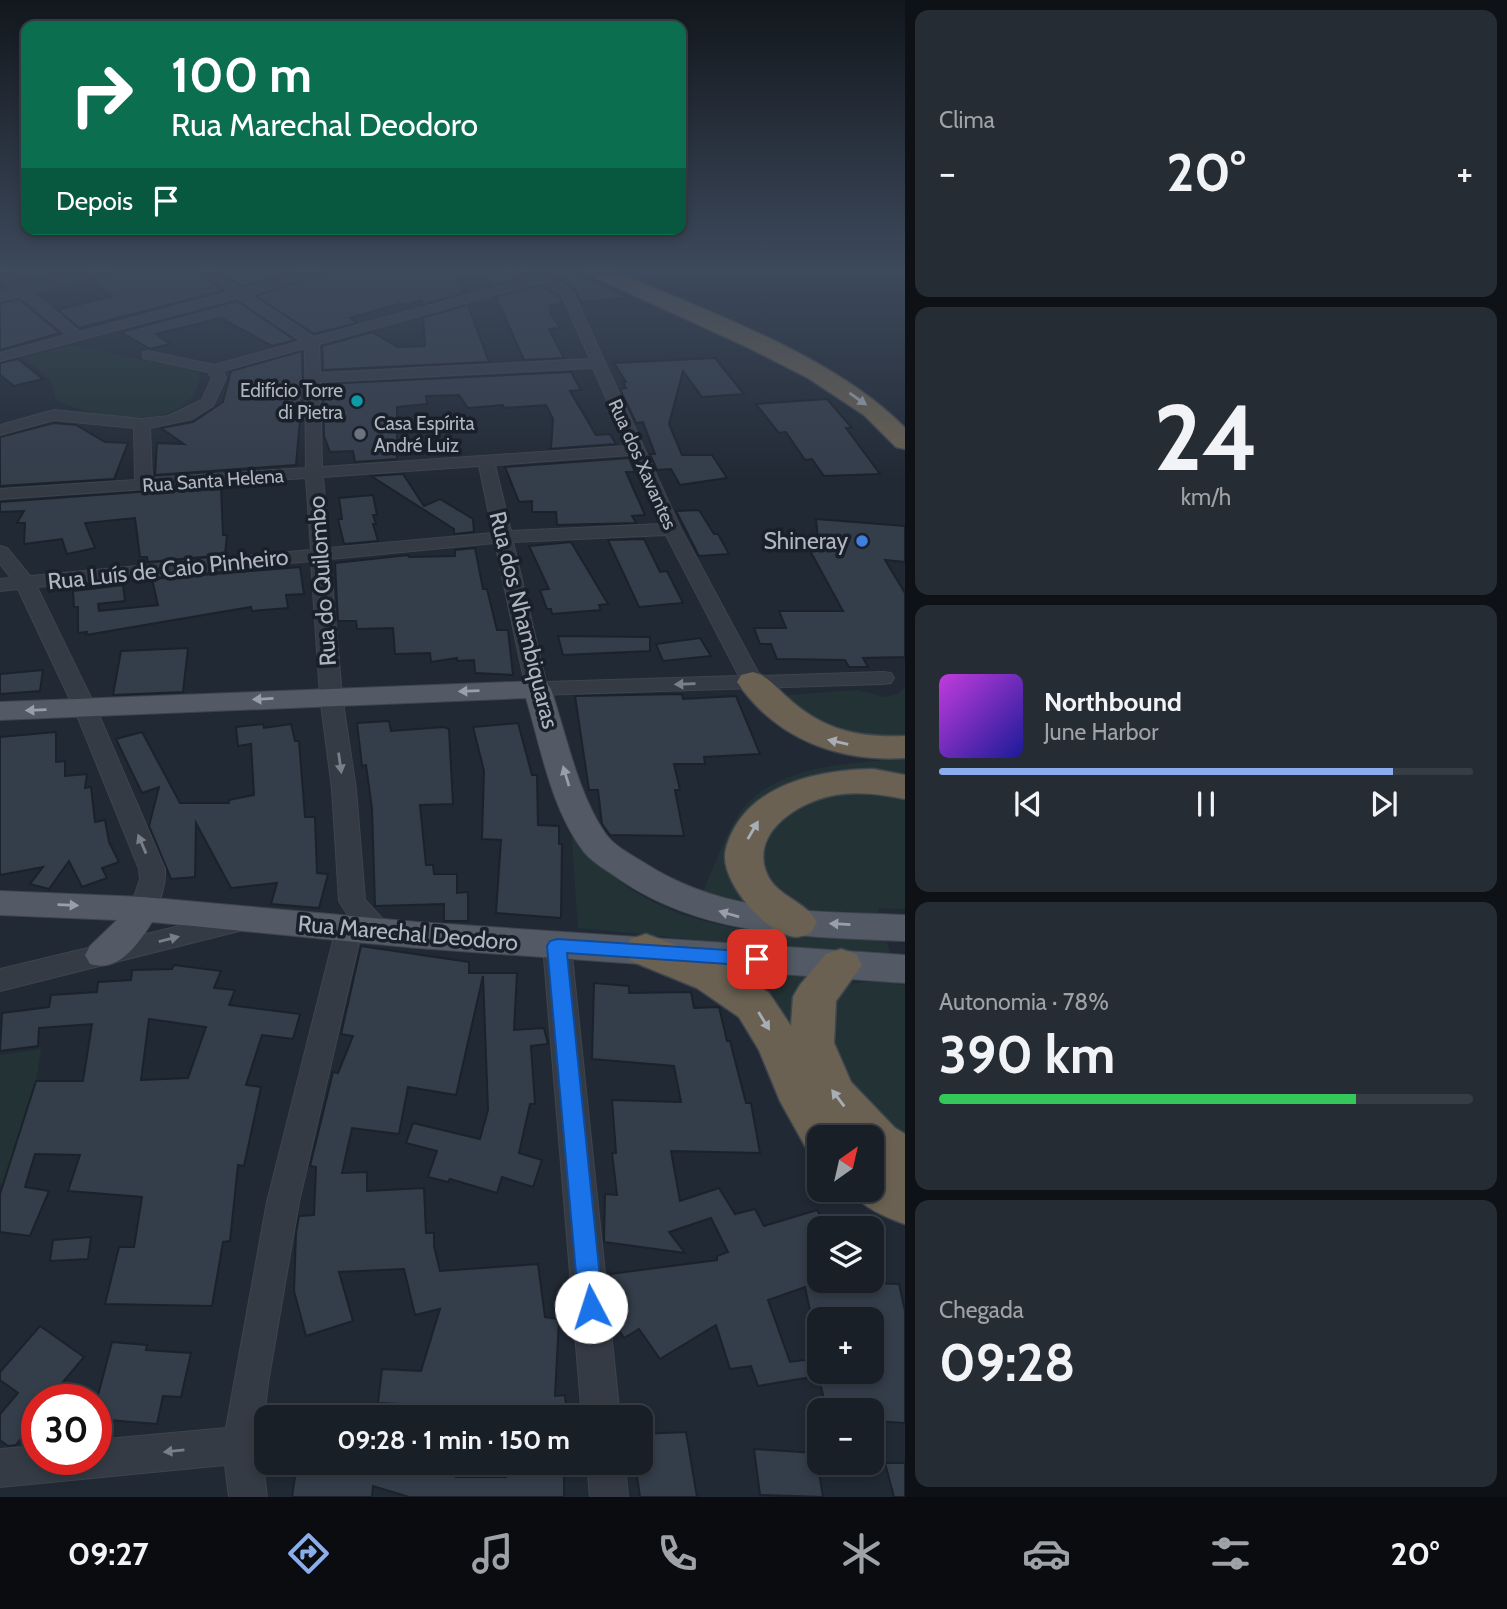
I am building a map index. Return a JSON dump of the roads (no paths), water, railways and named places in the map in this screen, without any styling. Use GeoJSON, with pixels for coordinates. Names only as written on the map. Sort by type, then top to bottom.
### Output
{"type":"FeatureCollection","features":[{"type":"Feature","properties":{"kind":"highway"},"geometry":{"type":"LineString","coordinates":[[753,342],[816,372],[864,402],[905,442]]}},
{"type":"Feature","properties":{"kind":"highway"},"geometry":{"type":"LineString","coordinates":[[781,342],[844,370],[876,388],[905,412]]}},
{"type":"Feature","properties":{"kind":"highway"},"geometry":{"type":"LineString","coordinates":[[753,682],[777,710],[818,737],[877,750],[905,747]]}},
{"type":"Feature","properties":{"kind":"highway"},"geometry":{"type":"LineString","coordinates":[[797,922],[762,897],[748,878],[743,857],[749,834],[762,815],[792,797],[830,785],[873,781],[905,787]]}},
{"type":"Feature","properties":{"kind":"highway"},"geometry":{"type":"LineString","coordinates":[[646,950],[712,976],[754,1004],[779,1044],[803,1101],[818,1125]]}},
{"type":"Feature","properties":{"kind":"highway"},"geometry":{"type":"LineString","coordinates":[[841,965],[815,997],[812,1043],[833,1094],[878,1143],[905,1160]]}},
{"type":"Feature","properties":{"kind":"highway"},"geometry":{"type":"LineString","coordinates":[[884,1189],[905,1202]]}},
{"type":"Feature","properties":{"kind":"main road"},"geometry":{"type":"LineString","coordinates":[[0,711],[537,689]]}},
{"type":"Feature","properties":{"kind":"main road","name":"Rua dos Nhambiquaras"},"geometry":{"type":"LineString","coordinates":[[537,689],[574,802],[596,844],[644,881],[682,900],[739,918],[894,927]]}},
{"type":"Feature","properties":{"kind":"main road","name":"Rua Marechal Deodoro"},"geometry":{"type":"LineString","coordinates":[[0,904],[144,909],[557,946],[899,968]]}},
{"type":"Feature","properties":{"kind":"main road"},"geometry":{"type":"LineString","coordinates":[[103,955],[128,931],[144,909]]}},
{"type":"Feature","properties":{"kind":"street"},"geometry":{"type":"LineString","coordinates":[[0,357],[56,342]]}},
{"type":"Feature","properties":{"kind":"street"},"geometry":{"type":"LineString","coordinates":[[148,355],[215,369],[312,342]]}},
{"type":"Feature","properties":{"kind":"street","name":"Rua do Quilombo"},"geometry":{"type":"LineString","coordinates":[[312,342],[314,473],[331,696],[344,789],[352,901],[363,917],[366,930]]}},
{"type":"Feature","properties":{"kind":"street","name":"Rua dos Xavantes"},"geometry":{"type":"LineString","coordinates":[[589,342],[672,529],[753,682]]}},
{"type":"Feature","properties":{"kind":"street"},"geometry":{"type":"LineString","coordinates":[[314,378],[598,363]]}},
{"type":"Feature","properties":{"kind":"street"},"geometry":{"type":"LineString","coordinates":[[0,430],[54,415],[142,424],[186,416],[208,404],[219,378],[215,369]]}},
{"type":"Feature","properties":{"kind":"street"},"geometry":{"type":"LineString","coordinates":[[142,424],[144,484]]}},
{"type":"Feature","properties":{"kind":"street","name":"Rua Santa Helena"},"geometry":{"type":"LineString","coordinates":[[0,494],[636,450]]}},
{"type":"Feature","properties":{"kind":"street","name":"Rua dos Nhambiquaras"},"geometry":{"type":"LineString","coordinates":[[486,462],[537,689]]}},
{"type":"Feature","properties":{"kind":"street","name":"Rua Luís de Caio Pinheiro"},"geometry":{"type":"LineString","coordinates":[[0,585],[503,537],[672,529]]}},
{"type":"Feature","properties":{"kind":"street"},"geometry":{"type":"LineString","coordinates":[[0,552],[25,583],[85,708],[152,869],[144,909]]}},
{"type":"Feature","properties":{"kind":"street"},"geometry":{"type":"LineString","coordinates":[[537,689],[883,678]]}},
{"type":"Feature","properties":{"kind":"street"},"geometry":{"type":"LineString","coordinates":[[0,980],[249,919]]}},
{"type":"Feature","properties":{"kind":"street"},"geometry":{"type":"LineString","coordinates":[[248,1497],[242,1445],[250,1383],[283,1202],[366,930]]}},
{"type":"Feature","properties":{"kind":"street"},"geometry":{"type":"LineString","coordinates":[[557,946],[600,1405]]}},
{"type":"Feature","properties":{"kind":"street"},"geometry":{"type":"LineString","coordinates":[[112,1457],[242,1445]]}},
{"type":"Feature","properties":{"kind":"street"},"geometry":{"type":"LineString","coordinates":[[0,1468],[21,1466]]}},
{"type":"Feature","properties":{"kind":"street"},"geometry":{"type":"LineString","coordinates":[[607,1475],[609,1497]]}},
{"type":"Feature","properties":{"kind":"place","name":"Edifício Torre di Pietra"},"geometry":{"type":"Point","coordinates":[357,401]}},
{"type":"Feature","properties":{"kind":"place","name":"Casa Espírita André Luiz"},"geometry":{"type":"Point","coordinates":[360,434]}},
{"type":"Feature","properties":{"kind":"place","name":"Shineray"},"geometry":{"type":"Point","coordinates":[862,541]}}]}
